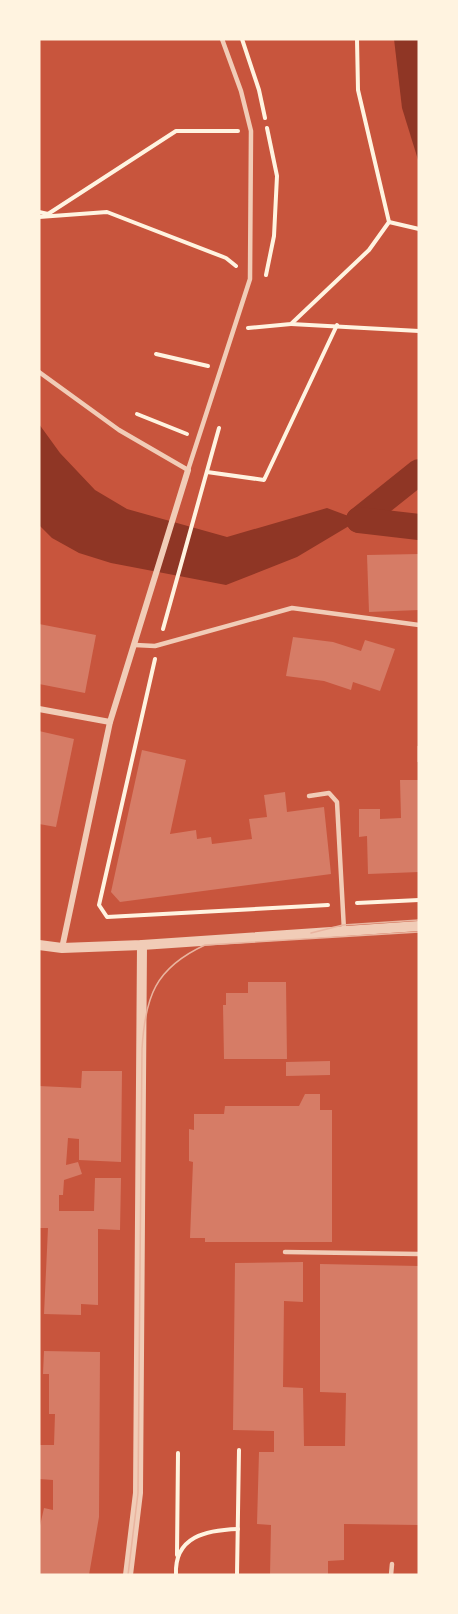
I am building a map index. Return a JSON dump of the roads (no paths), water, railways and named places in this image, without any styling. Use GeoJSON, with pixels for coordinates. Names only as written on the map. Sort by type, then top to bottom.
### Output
{"type":"FeatureCollection","features":[{"type":"Feature","properties":{"kind":"street"},"geometry":{"type":"LineString","coordinates":[[62,948],[110,722],[154,587],[188,470]]}},
{"type":"Feature","properties":{"kind":"street"},"geometry":{"type":"LineString","coordinates":[[39,709],[110,722]]}},
{"type":"Feature","properties":{"kind":"street"},"geometry":{"type":"LineString","coordinates":[[39,945],[62,948],[142,945],[419,926]]}},
{"type":"Feature","properties":{"kind":"street"},"geometry":{"type":"LineString","coordinates":[[128,1575],[138,1492],[142,945]]}},
{"type":"Feature","properties":{"kind":"lane"},"geometry":{"type":"LineString","coordinates":[[39,372],[119,430],[188,470],[250,279],[251,131],[241,91],[222,39]]}},
{"type":"Feature","properties":{"kind":"lane"},"geometry":{"type":"LineString","coordinates":[[135,645],[158,645],[292,608],[419,625]]}},
{"type":"Feature","properties":{"kind":"lane"},"geometry":{"type":"LineString","coordinates":[[309,796],[329,793],[337,802],[344,930]]}},
{"type":"Feature","properties":{"kind":"lane"},"geometry":{"type":"LineString","coordinates":[[285,1252],[419,1254]]}},
{"type":"Feature","properties":{"kind":"lane"},"geometry":{"type":"LineString","coordinates":[[391,1575],[392,1564]]}},
{"type":"Feature","properties":{"kind":"waterway"},"geometry":{"type":"LineString","coordinates":[[359,520],[419,472]]}},
{"type":"Feature","properties":{"kind":"waterway"},"geometry":{"type":"LineString","coordinates":[[359,520],[419,527]]}},
{"type":"Feature","properties":{"kind":"tram line"},"geometry":{"type":"LineString","coordinates":[[311,933],[343,925],[419,920]]}},
{"type":"Feature","properties":{"kind":"tram line"},"geometry":{"type":"LineString","coordinates":[[128,1575],[138,1493],[142,1049],[150,999],[164,974],[174,964],[205,945],[419,932]]}}]}
